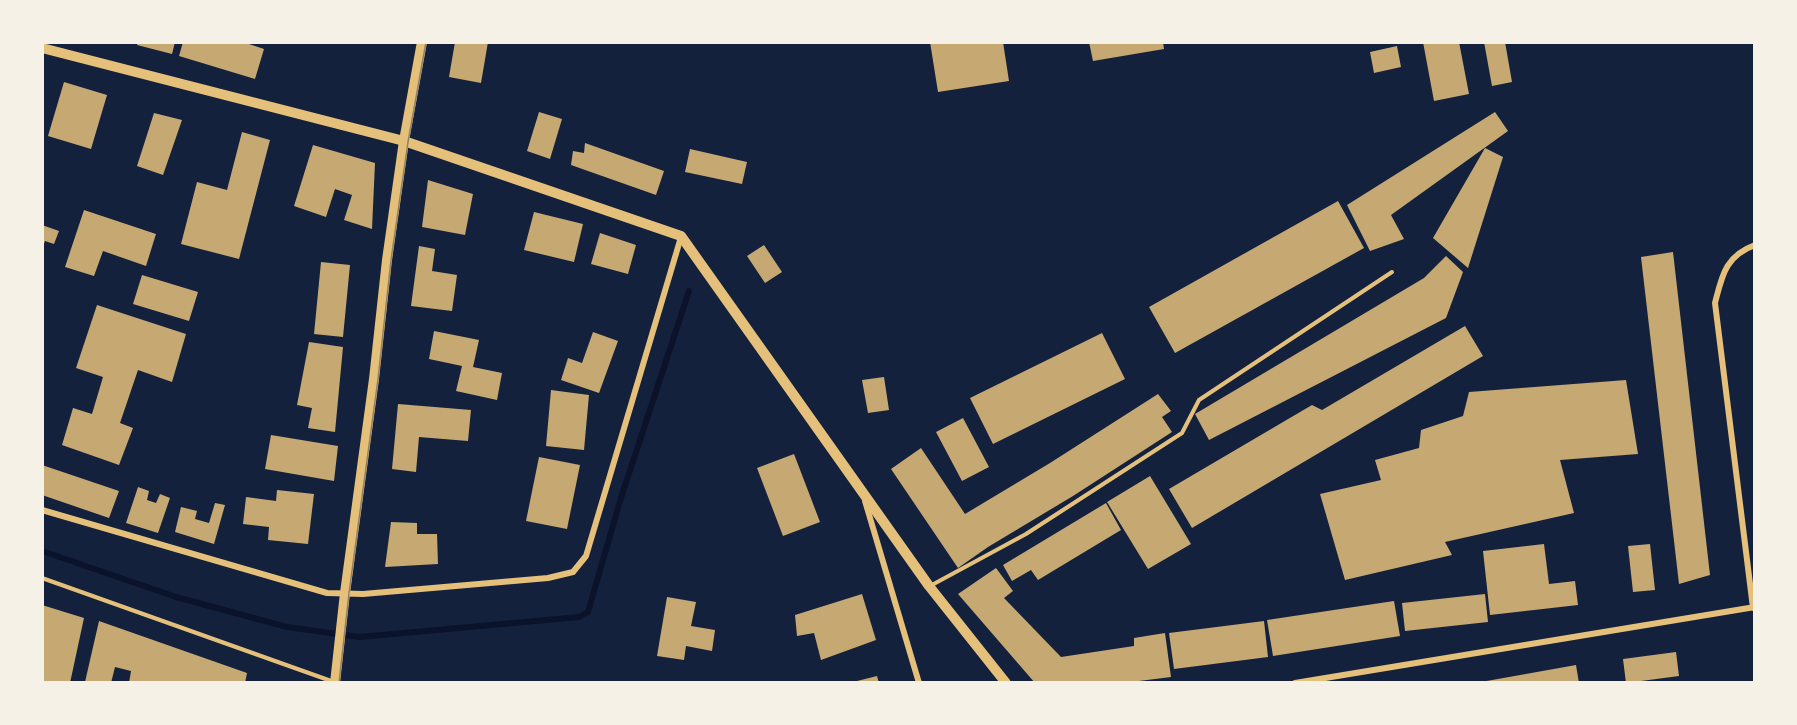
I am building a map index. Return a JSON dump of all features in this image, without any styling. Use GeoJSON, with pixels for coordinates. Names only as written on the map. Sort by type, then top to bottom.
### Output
{"type":"FeatureCollection","features":[{"type":"Feature","properties":{"kind":"street"},"geometry":{"type":"LineString","coordinates":[[335,682],[362,478],[387,260],[404,141],[422,42]]}},
{"type":"Feature","properties":{"kind":"street"},"geometry":{"type":"LineString","coordinates":[[42,48],[404,141],[681,236],[929,586],[1006,683]]}},
{"type":"Feature","properties":{"kind":"street"},"geometry":{"type":"LineString","coordinates":[[42,510],[327,593],[363,594],[548,578],[573,572],[586,556],[681,236]]}},
{"type":"Feature","properties":{"kind":"street"},"geometry":{"type":"LineString","coordinates":[[1295,683],[1754,608],[1715,303],[1724,270],[1743,249],[1755,245]]}},
{"type":"Feature","properties":{"kind":"street"},"geometry":{"type":"LineString","coordinates":[[862,491],[919,683]]}},
{"type":"Feature","properties":{"kind":"lane"},"geometry":{"type":"LineString","coordinates":[[929,586],[1026,534],[1182,433],[1199,400],[1392,272]]}},
{"type":"Feature","properties":{"kind":"lane"},"geometry":{"type":"LineString","coordinates":[[42,578],[335,682]]}},
{"type":"Feature","properties":{"kind":"building"},"geometry":{"type":"Polygon","coordinates":[[[138,42],[175,42],[172,54],[137,45],[138,42]]]}},
{"type":"Feature","properties":{"kind":"building"},"geometry":{"type":"Polygon","coordinates":[[[183,42],[243,42],[264,49],[255,79],[179,56],[183,42]]]}},
{"type":"Feature","properties":{"kind":"building"},"geometry":{"type":"Polygon","coordinates":[[[455,42],[488,42],[481,83],[449,77],[455,42]]]}},
{"type":"Feature","properties":{"kind":"building"},"geometry":{"type":"Polygon","coordinates":[[[930,42],[1003,42],[1009,81],[938,92],[930,42]]]}},
{"type":"Feature","properties":{"kind":"building"},"geometry":{"type":"Polygon","coordinates":[[[1089,42],[1163,42],[1164,49],[1093,61],[1089,42]]]}},
{"type":"Feature","properties":{"kind":"building"},"geometry":{"type":"Polygon","coordinates":[[[1423,42],[1459,42],[1469,94],[1434,101],[1423,42]]]}},
{"type":"Feature","properties":{"kind":"building"},"geometry":{"type":"Polygon","coordinates":[[[1484,42],[1505,42],[1512,82],[1492,86],[1484,42]]]}},
{"type":"Feature","properties":{"kind":"building"},"geometry":{"type":"Polygon","coordinates":[[[1397,46],[1401,67],[1374,73],[1370,52],[1397,46]]]}},
{"type":"Feature","properties":{"kind":"building"},"geometry":{"type":"Polygon","coordinates":[[[64,82],[107,95],[91,149],[48,136],[64,82]]]}},
{"type":"Feature","properties":{"kind":"building"},"geometry":{"type":"Polygon","coordinates":[[[539,112],[562,119],[550,159],[527,151],[539,112]]]}},
{"type":"Feature","properties":{"kind":"building"},"geometry":{"type":"Polygon","coordinates":[[[1495,112],[1508,131],[1391,215],[1404,239],[1370,251],[1347,205],[1495,112]]]}},
{"type":"Feature","properties":{"kind":"building"},"geometry":{"type":"Polygon","coordinates":[[[154,113],[182,120],[163,175],[137,166],[154,113]]]}},
{"type":"Feature","properties":{"kind":"building"},"geometry":{"type":"Polygon","coordinates":[[[242,132],[270,140],[239,259],[181,244],[197,182],[227,190],[242,132]]]}},
{"type":"Feature","properties":{"kind":"building"},"geometry":{"type":"Polygon","coordinates":[[[585,143],[664,171],[656,195],[571,165],[573,151],[584,153],[585,143]]]}},
{"type":"Feature","properties":{"kind":"building"},"geometry":{"type":"Polygon","coordinates":[[[313,145],[375,163],[372,229],[344,220],[352,195],[335,189],[326,217],[294,206],[313,145]]]}},
{"type":"Feature","properties":{"kind":"building"},"geometry":{"type":"Polygon","coordinates":[[[1485,148],[1503,157],[1468,268],[1433,238],[1485,148]]]}},
{"type":"Feature","properties":{"kind":"building"},"geometry":{"type":"Polygon","coordinates":[[[690,149],[747,162],[742,184],[685,172],[690,149]]]}},
{"type":"Feature","properties":{"kind":"building"},"geometry":{"type":"Polygon","coordinates":[[[428,180],[473,194],[465,235],[422,227],[428,180]]]}},
{"type":"Feature","properties":{"kind":"building"},"geometry":{"type":"Polygon","coordinates":[[[1338,201],[1364,248],[1175,353],[1149,307],[1338,201]]]}},
{"type":"Feature","properties":{"kind":"building"},"geometry":{"type":"Polygon","coordinates":[[[84,210],[156,234],[146,266],[103,251],[94,276],[65,267],[84,210]]]}},
{"type":"Feature","properties":{"kind":"building"},"geometry":{"type":"Polygon","coordinates":[[[534,212],[583,224],[574,262],[524,250],[534,212]]]}},
{"type":"Feature","properties":{"kind":"building"},"geometry":{"type":"Polygon","coordinates":[[[42,225],[59,231],[54,244],[45,241],[42,249],[42,225]]]}},
{"type":"Feature","properties":{"kind":"building"},"geometry":{"type":"Polygon","coordinates":[[[600,233],[636,245],[628,274],[591,264],[600,233]]]}},
{"type":"Feature","properties":{"kind":"building"},"geometry":{"type":"Polygon","coordinates":[[[764,245],[782,272],[765,283],[747,256],[764,245]]]}},
{"type":"Feature","properties":{"kind":"building"},"geometry":{"type":"Polygon","coordinates":[[[419,246],[435,249],[432,271],[457,275],[452,311],[411,306],[419,246]]]}},
{"type":"Feature","properties":{"kind":"building"},"geometry":{"type":"Polygon","coordinates":[[[1673,252],[1710,575],[1679,584],[1641,257],[1673,252]]]}},
{"type":"Feature","properties":{"kind":"building"},"geometry":{"type":"Polygon","coordinates":[[[1446,256],[1463,272],[1446,318],[1209,440],[1195,414],[1424,278],[1446,256]]]}},
{"type":"Feature","properties":{"kind":"building"},"geometry":{"type":"Polygon","coordinates":[[[321,262],[350,265],[343,337],[314,334],[321,262]]]}},
{"type":"Feature","properties":{"kind":"building"},"geometry":{"type":"Polygon","coordinates":[[[142,275],[198,292],[189,321],[133,304],[142,275]]]}},
{"type":"Feature","properties":{"kind":"building"},"geometry":{"type":"Polygon","coordinates":[[[97,305],[186,334],[172,382],[138,370],[120,423],[133,428],[119,465],[62,445],[73,408],[92,414],[103,377],[76,368],[97,305]]]}},
{"type":"Feature","properties":{"kind":"building"},"geometry":{"type":"Polygon","coordinates":[[[1465,326],[1483,356],[1192,528],[1169,489],[1312,405],[1322,410],[1465,326]]]}},
{"type":"Feature","properties":{"kind":"building"},"geometry":{"type":"Polygon","coordinates":[[[434,331],[479,340],[473,367],[502,373],[497,400],[456,391],[462,366],[429,359],[434,331]]]}},
{"type":"Feature","properties":{"kind":"building"},"geometry":{"type":"Polygon","coordinates":[[[593,332],[618,341],[599,393],[561,380],[568,358],[582,363],[593,332]]]}},
{"type":"Feature","properties":{"kind":"building"},"geometry":{"type":"Polygon","coordinates":[[[1102,333],[1125,379],[993,444],[970,398],[1102,333]]]}},
{"type":"Feature","properties":{"kind":"building"},"geometry":{"type":"Polygon","coordinates":[[[309,342],[343,347],[335,432],[308,428],[312,408],[297,405],[309,342]]]}},
{"type":"Feature","properties":{"kind":"building"},"geometry":{"type":"Polygon","coordinates":[[[884,377],[889,410],[868,413],[862,380],[884,377]]]}},
{"type":"Feature","properties":{"kind":"building"},"geometry":{"type":"Polygon","coordinates":[[[1626,380],[1638,454],[1560,460],[1574,513],[1445,542],[1452,555],[1345,580],[1320,494],[1381,480],[1375,460],[1419,448],[1421,430],[1463,416],[1469,392],[1626,380]]]}},
{"type":"Feature","properties":{"kind":"building"},"geometry":{"type":"Polygon","coordinates":[[[551,390],[589,395],[584,450],[546,446],[551,390]]]}},
{"type":"Feature","properties":{"kind":"building"},"geometry":{"type":"Polygon","coordinates":[[[1158,394],[1171,411],[1162,417],[1172,432],[958,568],[891,469],[921,448],[965,514],[1158,394]]]}},
{"type":"Feature","properties":{"kind":"building"},"geometry":{"type":"Polygon","coordinates":[[[398,404],[471,410],[468,441],[419,437],[416,472],[392,469],[398,404]]]}},
{"type":"Feature","properties":{"kind":"building"},"geometry":{"type":"Polygon","coordinates":[[[963,418],[989,467],[962,481],[936,432],[963,418]]]}},
{"type":"Feature","properties":{"kind":"building"},"geometry":{"type":"Polygon","coordinates":[[[271,435],[338,446],[334,481],[265,469],[271,435]]]}},
{"type":"Feature","properties":{"kind":"building"},"geometry":{"type":"Polygon","coordinates":[[[794,454],[820,522],[783,536],[757,468],[794,454]]]}},
{"type":"Feature","properties":{"kind":"building"},"geometry":{"type":"Polygon","coordinates":[[[539,457],[580,465],[567,529],[526,521],[539,457]]]}},
{"type":"Feature","properties":{"kind":"building"},"geometry":{"type":"Polygon","coordinates":[[[42,465],[119,491],[109,518],[42,495],[42,465]]]}},
{"type":"Feature","properties":{"kind":"building"},"geometry":{"type":"Polygon","coordinates":[[[1150,476],[1191,544],[1148,569],[1107,502],[1150,476]]]}},
{"type":"Feature","properties":{"kind":"building"},"geometry":{"type":"Polygon","coordinates":[[[138,487],[149,491],[147,500],[156,503],[160,494],[170,498],[158,533],[126,523],[138,487]]]}},
{"type":"Feature","properties":{"kind":"building"},"geometry":{"type":"Polygon","coordinates":[[[277,490],[314,494],[308,544],[268,540],[269,527],[243,524],[246,497],[276,501],[277,490]]]}},
{"type":"Feature","properties":{"kind":"building"},"geometry":{"type":"Polygon","coordinates":[[[215,503],[225,505],[214,544],[175,532],[181,507],[197,511],[195,519],[209,523],[215,503]]]}},
{"type":"Feature","properties":{"kind":"building"},"geometry":{"type":"Polygon","coordinates":[[[1106,503],[1121,530],[1038,580],[1031,570],[1012,581],[1003,565],[1106,503]]]}},
{"type":"Feature","properties":{"kind":"building"},"geometry":{"type":"Polygon","coordinates":[[[391,522],[417,523],[417,534],[437,534],[438,564],[385,567],[391,522]]]}},
{"type":"Feature","properties":{"kind":"building"},"geometry":{"type":"Polygon","coordinates":[[[1544,544],[1549,584],[1575,581],[1578,605],[1490,615],[1483,551],[1544,544]]]}},
{"type":"Feature","properties":{"kind":"building"},"geometry":{"type":"Polygon","coordinates":[[[1650,544],[1655,590],[1633,592],[1628,546],[1650,544]]]}},
{"type":"Feature","properties":{"kind":"building"},"geometry":{"type":"Polygon","coordinates":[[[996,568],[1013,591],[1004,598],[1061,657],[1134,646],[1134,638],[1165,633],[1171,677],[1123,683],[1035,683],[958,594],[996,568]]]}},
{"type":"Feature","properties":{"kind":"building"},"geometry":{"type":"Polygon","coordinates":[[[862,594],[876,640],[821,660],[814,633],[797,636],[795,615],[862,594]]]}},
{"type":"Feature","properties":{"kind":"building"},"geometry":{"type":"Polygon","coordinates":[[[1485,594],[1488,622],[1405,631],[1402,603],[1485,594]]]}},
{"type":"Feature","properties":{"kind":"building"},"geometry":{"type":"Polygon","coordinates":[[[667,597],[696,602],[691,626],[715,630],[712,651],[686,646],[684,660],[657,656],[667,597]]]}},
{"type":"Feature","properties":{"kind":"building"},"geometry":{"type":"Polygon","coordinates":[[[1394,601],[1400,636],[1273,656],[1267,620],[1394,601]]]}},
{"type":"Feature","properties":{"kind":"building"},"geometry":{"type":"Polygon","coordinates":[[[42,605],[84,618],[70,683],[42,683],[42,605]]]}},
{"type":"Feature","properties":{"kind":"building"},"geometry":{"type":"Polygon","coordinates":[[[99,621],[247,673],[245,683],[129,683],[131,671],[115,667],[111,683],[85,682],[99,621]]]}},
{"type":"Feature","properties":{"kind":"building"},"geometry":{"type":"Polygon","coordinates":[[[1264,621],[1268,657],[1174,669],[1169,633],[1264,621]]]}},
{"type":"Feature","properties":{"kind":"building"},"geometry":{"type":"Polygon","coordinates":[[[1676,652],[1679,676],[1626,683],[1623,659],[1676,652]]]}},
{"type":"Feature","properties":{"kind":"building"},"geometry":{"type":"Polygon","coordinates":[[[1576,665],[1579,683],[1481,683],[1481,682],[1576,665]]]}},
{"type":"Feature","properties":{"kind":"building"},"geometry":{"type":"Polygon","coordinates":[[[877,676],[879,683],[853,683],[853,682],[877,676]]]}},
{"type":"Feature","properties":{"kind":"waterway"},"geometry":{"type":"LineString","coordinates":[[42,551],[176,597],[287,627],[360,637],[579,617],[588,612],[620,501],[689,291]]}},
{"type":"Feature","properties":{"kind":"tram line"},"geometry":{"type":"LineString","coordinates":[[339,683],[391,260],[408,142],[426,42]]}}]}
